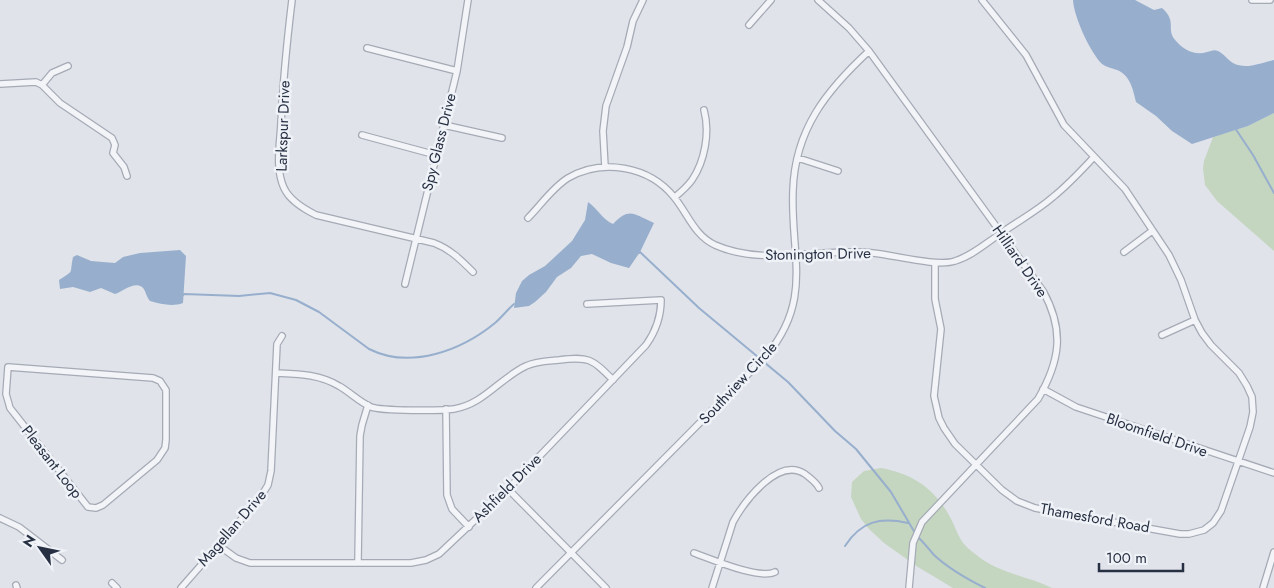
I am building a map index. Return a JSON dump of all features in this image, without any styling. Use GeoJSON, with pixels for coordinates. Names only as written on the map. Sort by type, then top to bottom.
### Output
{"type":"FeatureCollection","features":[{"type":"Feature","properties":{"kind":"street","name":"Larkspur Drive"},"geometry":{"type":"LineString","coordinates":[[292,0],[283,88],[280,149],[280,174],[284,189],[303,209],[316,215],[445,247],[454,253],[473,272]]}},
{"type":"Feature","properties":{"kind":"street","name":"Spy Glass Drive"},"geometry":{"type":"LineString","coordinates":[[405,284],[457,71],[468,0]]}},
{"type":"Feature","properties":{"kind":"street"},"geometry":{"type":"LineString","coordinates":[[605,167],[602,132],[606,106],[626,48],[633,21],[643,0]]}},
{"type":"Feature","properties":{"kind":"street"},"geometry":{"type":"LineString","coordinates":[[749,24],[771,0]]}},
{"type":"Feature","properties":{"kind":"street","name":"Hilliard Drive"},"geometry":{"type":"LineString","coordinates":[[818,0],[849,28],[869,51],[1043,291],[1054,316],[1057,340],[1056,355],[1050,375],[1043,389],[1038,398],[926,516],[918,528],[913,543],[909,588]]}},
{"type":"Feature","properties":{"kind":"street","name":"Thamesford Road"},"geometry":{"type":"LineString","coordinates":[[935,263],[935,299],[941,329],[935,385],[936,407],[939,418],[948,435],[1008,495],[1028,505],[1185,534],[1204,530],[1218,517],[1252,420],[1252,397],[1244,380],[1211,346],[1195,320],[1175,267],[1124,189],[1064,125],[1026,55],[982,0]]}},
{"type":"Feature","properties":{"kind":"street"},"geometry":{"type":"LineString","coordinates":[[1252,0],[1270,0]]}},
{"type":"Feature","properties":{"kind":"street"},"geometry":{"type":"LineString","coordinates":[[367,48],[457,71]]}},
{"type":"Feature","properties":{"kind":"street","name":"Southview Circle"},"geometry":{"type":"LineString","coordinates":[[536,588],[774,347],[786,328],[794,306],[797,276],[793,189],[798,158],[806,132],[823,100],[842,77],[869,51]]}},
{"type":"Feature","properties":{"kind":"street"},"geometry":{"type":"LineString","coordinates":[[42,85],[52,73],[68,66]]}},
{"type":"Feature","properties":{"kind":"street"},"geometry":{"type":"LineString","coordinates":[[0,84],[36,82],[42,85],[60,103],[112,138],[115,145],[113,153],[124,167],[127,176]]}},
{"type":"Feature","properties":{"kind":"street"},"geometry":{"type":"LineString","coordinates":[[675,197],[691,180],[699,166],[708,132],[708,122],[704,110]]}},
{"type":"Feature","properties":{"kind":"street"},"geometry":{"type":"LineString","coordinates":[[444,125],[502,138]]}},
{"type":"Feature","properties":{"kind":"street"},"geometry":{"type":"LineString","coordinates":[[362,135],[436,155]]}},
{"type":"Feature","properties":{"kind":"street","name":"Stonington Drive"},"geometry":{"type":"LineString","coordinates":[[528,218],[551,192],[568,178],[585,171],[605,167],[628,169],[643,174],[675,197],[698,233],[717,246],[763,256],[871,253],[935,263],[954,262],[964,258],[1054,197],[1094,157]]}},
{"type":"Feature","properties":{"kind":"street"},"geometry":{"type":"LineString","coordinates":[[798,158],[838,170]]}},
{"type":"Feature","properties":{"kind":"street"},"geometry":{"type":"LineString","coordinates":[[1124,252],[1152,231]]}},
{"type":"Feature","properties":{"kind":"street","name":"Ashfield Drive"},"geometry":{"type":"LineString","coordinates":[[218,545],[236,558],[250,563],[411,563],[426,560],[446,549],[508,490],[646,345],[653,335],[660,318],[661,300],[587,304]]}},
{"type":"Feature","properties":{"kind":"street"},"geometry":{"type":"LineString","coordinates":[[1162,335],[1195,320]]}},
{"type":"Feature","properties":{"kind":"street","name":"Magellan Drive"},"geometry":{"type":"LineString","coordinates":[[181,588],[260,498],[268,485],[271,471],[277,344],[282,336]]}},
{"type":"Feature","properties":{"kind":"street"},"geometry":{"type":"LineString","coordinates":[[276,373],[321,377],[368,406],[387,409],[446,409],[466,406],[519,370],[540,362],[576,358],[588,360],[601,367],[612,380]]}},
{"type":"Feature","properties":{"kind":"street","name":"Pleasant Loop"},"geometry":{"type":"LineString","coordinates":[[0,366],[160,380],[166,390],[166,440],[164,451],[157,460],[103,505],[96,508],[88,507],[10,408],[6,394],[8,367]]}},
{"type":"Feature","properties":{"kind":"street","name":"Bloomfield Drive"},"geometry":{"type":"LineString","coordinates":[[1043,389],[1076,407],[1274,473]]}},
{"type":"Feature","properties":{"kind":"street"},"geometry":{"type":"LineString","coordinates":[[358,562],[360,436],[368,406]]}},
{"type":"Feature","properties":{"kind":"street"},"geometry":{"type":"LineString","coordinates":[[446,409],[447,495],[452,509],[469,526]]}},
{"type":"Feature","properties":{"kind":"street"},"geometry":{"type":"LineString","coordinates":[[712,588],[738,512],[772,476],[782,471],[801,472],[812,479],[819,488]]}},
{"type":"Feature","properties":{"kind":"street"},"geometry":{"type":"LineString","coordinates":[[508,490],[606,588]]}},
{"type":"Feature","properties":{"kind":"street"},"geometry":{"type":"LineString","coordinates":[[0,518],[19,527],[62,560]]}},
{"type":"Feature","properties":{"kind":"street"},"geometry":{"type":"LineString","coordinates":[[1263,588],[1274,552]]}},
{"type":"Feature","properties":{"kind":"street"},"geometry":{"type":"LineString","coordinates":[[694,553],[764,575],[775,572]]}},
{"type":"Feature","properties":{"kind":"street"},"geometry":{"type":"LineString","coordinates":[[112,583],[117,588]]}},
{"type":"Feature","properties":{"kind":"green space"},"geometry":{"type":"Polygon","coordinates":[[[1274,113],[1274,251],[1217,201],[1205,185],[1203,168],[1213,137],[1248,126],[1274,113]]]}},
{"type":"Feature","properties":{"kind":"green space"},"geometry":{"type":"Polygon","coordinates":[[[881,468],[913,478],[930,490],[944,507],[963,542],[979,557],[998,568],[1052,588],[953,588],[918,567],[884,543],[869,529],[861,519],[851,497],[852,482],[864,471],[881,468]]]}},
{"type":"Feature","properties":{"kind":"water"},"geometry":{"type":"Polygon","coordinates":[[[1073,0],[1135,0],[1154,10],[1162,8],[1171,21],[1173,37],[1179,44],[1190,51],[1203,53],[1217,50],[1233,63],[1243,66],[1274,60],[1274,113],[1248,126],[1192,144],[1172,131],[1156,116],[1136,102],[1132,87],[1125,75],[1102,64],[1097,59],[1079,25],[1073,0]]]}},
{"type":"Feature","properties":{"kind":"water"},"geometry":{"type":"Polygon","coordinates":[[[588,202],[613,224],[628,214],[636,215],[654,223],[640,252],[629,268],[611,263],[592,254],[581,256],[571,268],[557,277],[546,292],[535,302],[529,306],[514,308],[516,293],[522,281],[545,266],[572,241],[585,220],[588,202]]]}},
{"type":"Feature","properties":{"kind":"water"},"geometry":{"type":"Polygon","coordinates":[[[180,250],[186,256],[183,303],[171,305],[150,301],[143,288],[139,285],[132,286],[115,294],[101,288],[90,292],[73,287],[60,289],[59,280],[70,272],[73,257],[77,255],[91,261],[115,263],[123,257],[140,253],[180,250]]]}},
{"type":"Feature","properties":{"kind":"waterway"},"geometry":{"type":"LineString","coordinates":[[1235,128],[1253,155],[1274,193]]}},
{"type":"Feature","properties":{"kind":"waterway"},"geometry":{"type":"LineString","coordinates":[[639,253],[699,308],[788,382],[835,431],[856,449],[891,492],[915,533]]}},
{"type":"Feature","properties":{"kind":"waterway"},"geometry":{"type":"LineString","coordinates":[[182,296],[184,294],[239,296],[270,293],[296,300],[319,312],[369,349],[385,355],[402,358],[419,357],[452,349],[482,333],[514,304]]}},
{"type":"Feature","properties":{"kind":"waterway"},"geometry":{"type":"LineString","coordinates":[[845,546],[858,531],[872,523],[880,521],[908,523]]}},
{"type":"Feature","properties":{"kind":"waterway"},"geometry":{"type":"LineString","coordinates":[[918,537],[946,565],[985,588]]}}]}
